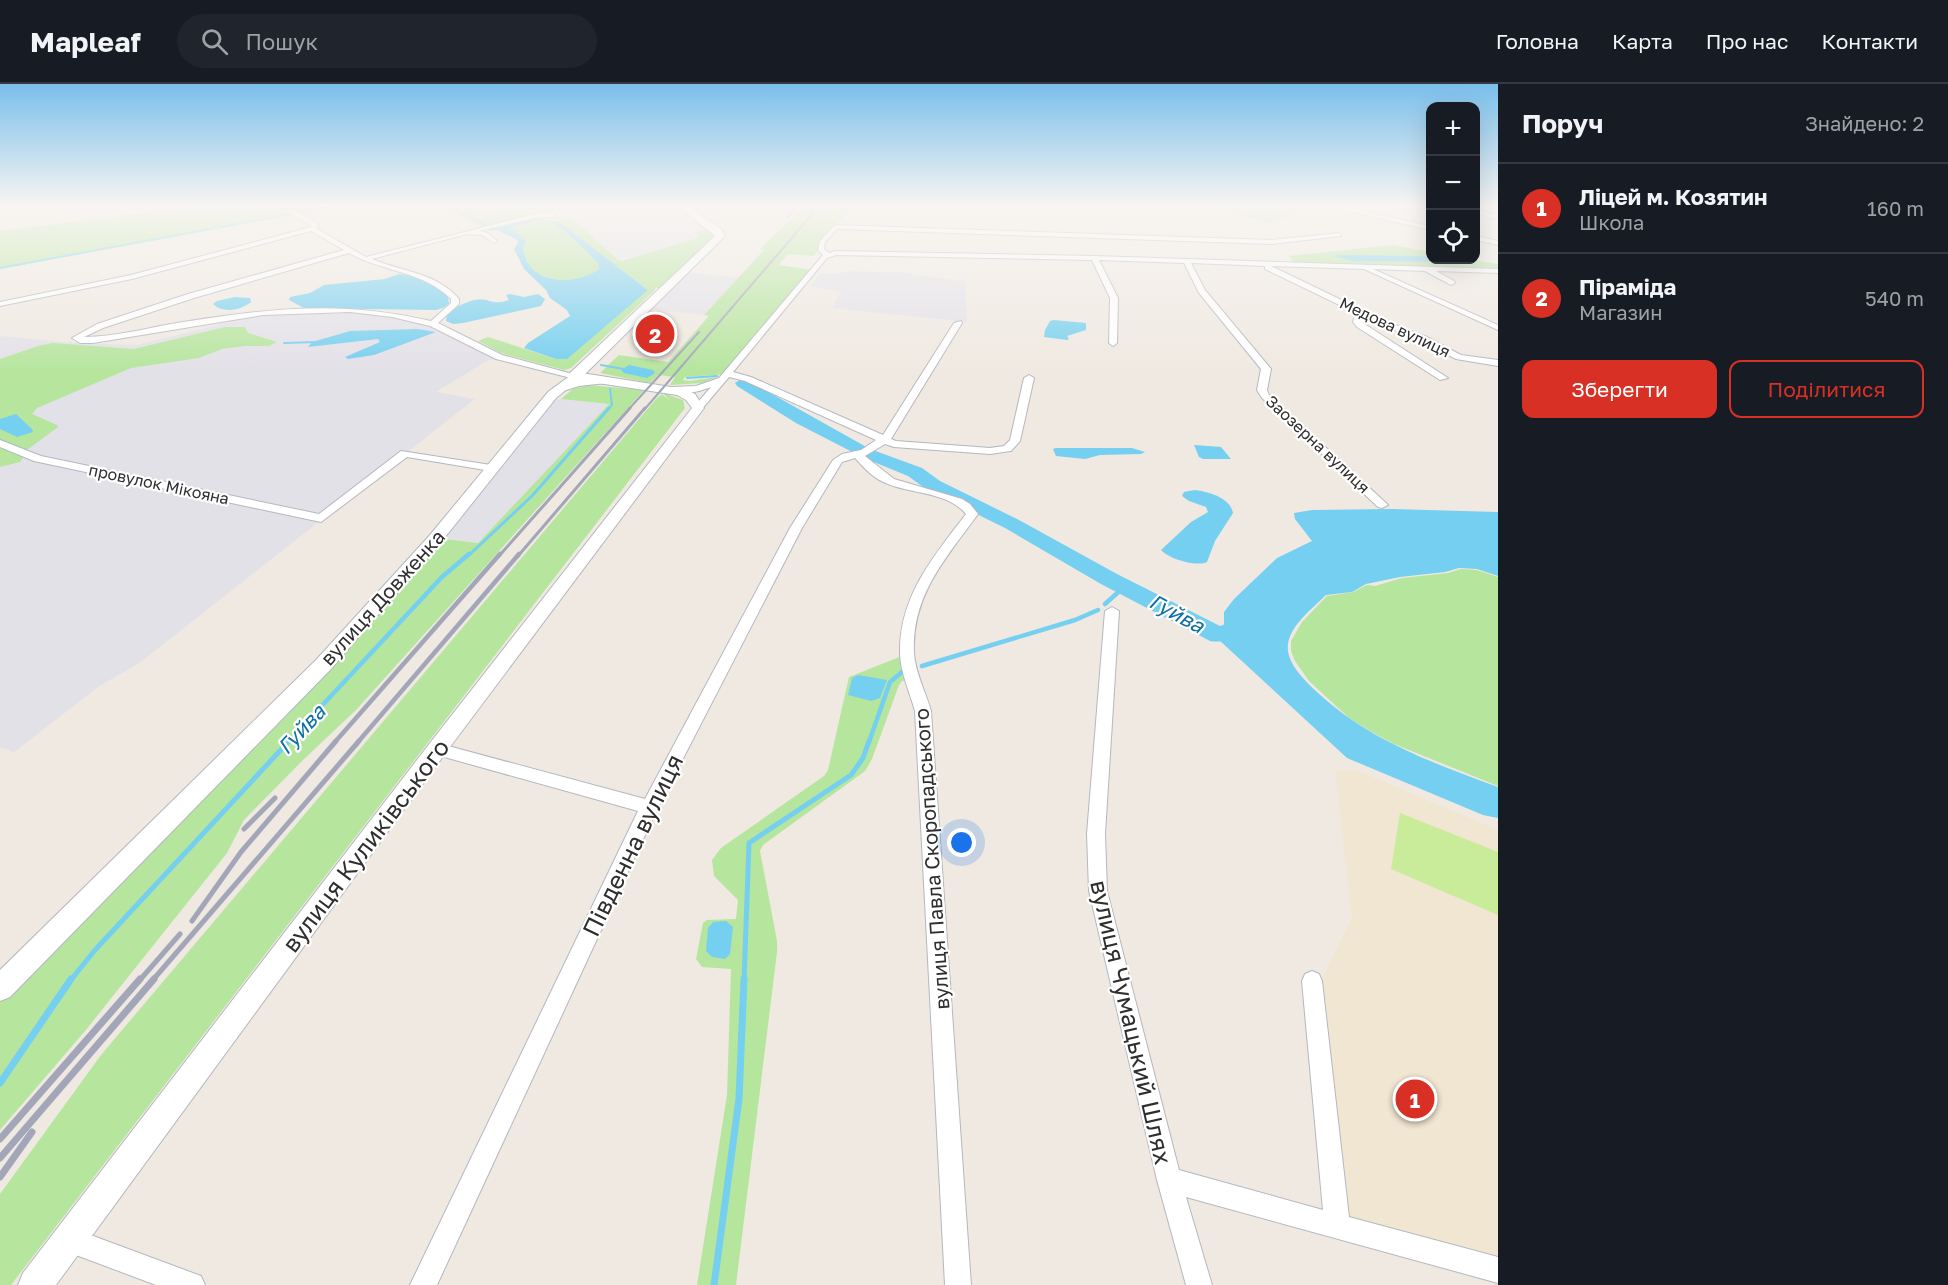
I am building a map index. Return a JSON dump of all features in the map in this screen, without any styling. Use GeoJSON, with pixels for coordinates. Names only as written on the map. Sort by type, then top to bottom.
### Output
{"type":"FeatureCollection","features":[{"type":"Feature","properties":{"kind":"main road","name":"вулиця Довженка"},"geometry":{"type":"LineString","coordinates":[[572,377],[694,261]]}},
{"type":"Feature","properties":{"kind":"main road"},"geometry":{"type":"LineString","coordinates":[[572,377],[590,376],[601,380]]}},
{"type":"Feature","properties":{"kind":"main road"},"geometry":{"type":"LineString","coordinates":[[572,377],[577,382],[601,380]]}},
{"type":"Feature","properties":{"kind":"street"},"geometry":{"type":"LineString","coordinates":[[0,304],[132,277],[189,261]]}},
{"type":"Feature","properties":{"kind":"street"},"geometry":{"type":"LineString","coordinates":[[312,261],[195,294],[94,328],[76,338],[93,340],[261,314],[303,310],[398,314],[433,324],[499,357],[572,377]]}},
{"type":"Feature","properties":{"kind":"street"},"geometry":{"type":"LineString","coordinates":[[372,261],[426,278],[446,290],[455,299],[455,304],[433,324]]}},
{"type":"Feature","properties":{"kind":"street"},"geometry":{"type":"LineString","coordinates":[[601,380],[671,390],[691,397],[698,408],[822,261]]}},
{"type":"Feature","properties":{"kind":"street"},"geometry":{"type":"LineString","coordinates":[[1096,261],[1114,298],[1113,343]]}},
{"type":"Feature","properties":{"kind":"street"},"geometry":{"type":"LineString","coordinates":[[1165,261],[1498,270]]}},
{"type":"Feature","properties":{"kind":"street","name":"Заозерна вулиця"},"geometry":{"type":"LineString","coordinates":[[1187,262],[1202,291],[1266,369],[1262,390],[1265,396],[1382,504]]}},
{"type":"Feature","properties":{"kind":"street","name":"Медова вулиця"},"geometry":{"type":"LineString","coordinates":[[1262,264],[1459,357],[1498,363]]}},
{"type":"Feature","properties":{"kind":"street"},"geometry":{"type":"LineString","coordinates":[[1362,266],[1498,328]]}},
{"type":"Feature","properties":{"kind":"street"},"geometry":{"type":"LineString","coordinates":[[1427,269],[1451,283]]}},
{"type":"Feature","properties":{"kind":"street"},"geometry":{"type":"LineString","coordinates":[[1360,312],[1357,322],[1360,325],[1443,378]]}},
{"type":"Feature","properties":{"kind":"street"},"geometry":{"type":"LineString","coordinates":[[884,440],[958,323]]}},
{"type":"Feature","properties":{"kind":"street"},"geometry":{"type":"LineString","coordinates":[[671,390],[704,387],[727,376],[748,379],[884,440],[922,447],[990,451],[1007,449],[1013,445],[1018,434],[1029,378]]}},
{"type":"Feature","properties":{"kind":"street","name":"вулиця Довженка"},"geometry":{"type":"LineString","coordinates":[[0,988],[323,665],[436,538],[491,468],[572,377]]}},
{"type":"Feature","properties":{"kind":"street","name":"вулиця Куликівського"},"geometry":{"type":"LineString","coordinates":[[35,1285],[436,749],[698,408]]}},
{"type":"Feature","properties":{"kind":"street","name":"Південна вулиця"},"geometry":{"type":"LineString","coordinates":[[423,1285],[649,807],[810,503],[835,462],[843,456],[870,450],[884,440]]}},
{"type":"Feature","properties":{"kind":"street","name":"провулок Мікояна"},"geometry":{"type":"LineString","coordinates":[[0,443],[38,459],[321,518],[405,453],[491,468]]}},
{"type":"Feature","properties":{"kind":"street","name":"вулиця Павла Скоропадського"},"geometry":{"type":"LineString","coordinates":[[857,454],[871,468],[890,481],[955,501],[969,508],[972,514],[923,582],[913,611],[906,646],[923,711],[958,1285]]}},
{"type":"Feature","properties":{"kind":"street","name":"вулиця Чумацький Шлях"},"geometry":{"type":"LineString","coordinates":[[1112,611],[1096,834],[1098,891],[1169,1180],[1199,1285]]}},
{"type":"Feature","properties":{"kind":"street"},"geometry":{"type":"LineString","coordinates":[[436,749],[649,807]]}},
{"type":"Feature","properties":{"kind":"street"},"geometry":{"type":"LineString","coordinates":[[1312,981],[1337,1224]]}},
{"type":"Feature","properties":{"kind":"street"},"geometry":{"type":"LineString","coordinates":[[1169,1180],[1337,1224],[1498,1270]]}},
{"type":"Feature","properties":{"kind":"street"},"geometry":{"type":"LineString","coordinates":[[69,1240],[192,1285]]}},
{"type":"Feature","properties":{"kind":"shaded area"},"geometry":{"type":"Polygon","coordinates":[[[848,271],[911,273],[912,275],[965,281],[967,322],[832,308],[841,292],[810,286],[821,273],[836,274],[848,271]]]}},
{"type":"Feature","properties":{"kind":"shaded area"},"geometry":{"type":"Polygon","coordinates":[[[682,272],[739,278],[704,315],[644,308],[682,272]]]}},
{"type":"Feature","properties":{"kind":"shaded area"},"geometry":{"type":"Polygon","coordinates":[[[353,310],[413,317],[433,324],[499,357],[485,362],[436,392],[475,399],[138,664],[101,685],[14,752],[0,747],[0,336],[74,343],[137,345],[261,314],[353,310]]]}},
{"type":"Feature","properties":{"kind":"shaded area"},"geometry":{"type":"Polygon","coordinates":[[[550,398],[609,404],[478,543],[436,538],[550,398]]]}},
{"type":"Feature","properties":{"kind":"shaded area"},"geometry":{"type":"Polygon","coordinates":[[[1335,770],[1356,770],[1498,830],[1498,1264],[1342,1215],[1320,982],[1352,918],[1335,770]]]}},
{"type":"Feature","properties":{"kind":"green space"},"geometry":{"type":"Polygon","coordinates":[[[0,261],[43,261],[0,269],[0,261]]]}},
{"type":"Feature","properties":{"kind":"green space"},"geometry":{"type":"Polygon","coordinates":[[[527,261],[596,261],[599,269],[583,277],[563,280],[545,277],[530,266],[527,261]]]}},
{"type":"Feature","properties":{"kind":"green space"},"geometry":{"type":"Polygon","coordinates":[[[610,261],[691,261],[662,291],[656,287],[571,368],[564,370],[501,353],[478,341],[488,337],[556,359],[647,289],[610,261]]]}},
{"type":"Feature","properties":{"kind":"green space"},"geometry":{"type":"Polygon","coordinates":[[[754,261],[782,261],[778,265],[814,270],[728,374],[685,377],[683,380],[690,381],[717,377],[702,383],[670,385],[675,377],[658,375],[650,383],[600,373],[619,355],[668,362],[709,316],[704,315],[754,261]]]}},
{"type":"Feature","properties":{"kind":"green space"},"geometry":{"type":"Polygon","coordinates":[[[1293,261],[1426,261],[1426,264],[1480,264],[1480,261],[1498,264],[1498,271],[1296,265],[1293,261]]]}},
{"type":"Feature","properties":{"kind":"green space"},"geometry":{"type":"Polygon","coordinates":[[[225,327],[245,327],[248,333],[277,342],[269,346],[222,349],[199,358],[131,368],[37,408],[32,414],[58,427],[20,455],[23,458],[20,462],[0,467],[0,359],[53,343],[134,349],[225,327]]]}},
{"type":"Feature","properties":{"kind":"green space"},"geometry":{"type":"Polygon","coordinates":[[[587,385],[644,390],[356,710],[244,820],[227,853],[85,1031],[0,1130],[0,988],[436,538],[478,543],[609,404],[561,399],[573,389],[587,385]]]}},
{"type":"Feature","properties":{"kind":"green space"},"geometry":{"type":"Polygon","coordinates":[[[663,393],[683,400],[685,408],[11,1285],[0,1285],[0,1194],[101,1055],[656,399],[662,394],[670,401],[663,393]]]}},
{"type":"Feature","properties":{"kind":"green space"},"geometry":{"type":"Polygon","coordinates":[[[1461,569],[1477,570],[1498,577],[1498,786],[1394,744],[1349,718],[1309,681],[1291,651],[1291,641],[1302,622],[1327,596],[1353,592],[1367,585],[1375,586],[1402,578],[1448,573],[1461,569]]]}},
{"type":"Feature","properties":{"kind":"green space"},"geometry":{"type":"Polygon","coordinates":[[[907,654],[916,680],[902,681],[899,685],[872,759],[865,771],[763,845],[760,851],[777,941],[777,952],[736,1285],[697,1285],[727,1095],[731,969],[702,967],[696,959],[703,923],[707,920],[736,919],[738,900],[714,876],[712,860],[721,848],[824,776],[828,770],[849,677],[907,654]]]}},
{"type":"Feature","properties":{"kind":"green space"},"geometry":{"type":"Polygon","coordinates":[[[1400,813],[1498,852],[1498,915],[1391,869],[1400,813]]]}},
{"type":"Feature","properties":{"kind":"water"},"geometry":{"type":"Polygon","coordinates":[[[520,261],[527,261],[530,266],[545,277],[563,280],[583,277],[599,269],[596,261],[610,261],[648,290],[567,359],[556,359],[524,348],[528,343],[570,316],[567,310],[550,298],[546,290],[524,269],[520,261]]]}},
{"type":"Feature","properties":{"kind":"water"},"geometry":{"type":"Polygon","coordinates":[[[399,274],[425,281],[437,288],[448,296],[449,304],[436,310],[304,308],[289,300],[290,297],[310,293],[324,285],[385,279],[399,274]]]}},
{"type":"Feature","properties":{"kind":"water"},"geometry":{"type":"Polygon","coordinates":[[[538,294],[545,299],[541,306],[463,323],[453,324],[446,321],[447,314],[465,303],[481,299],[503,302],[509,300],[506,295],[524,297],[538,294]]]}},
{"type":"Feature","properties":{"kind":"water"},"geometry":{"type":"Polygon","coordinates":[[[235,297],[250,298],[251,302],[232,310],[222,309],[213,304],[217,301],[235,297]]]}},
{"type":"Feature","properties":{"kind":"water"},"geometry":{"type":"Polygon","coordinates":[[[1050,321],[1086,323],[1086,330],[1067,336],[1069,339],[1067,340],[1044,337],[1050,321]]]}},
{"type":"Feature","properties":{"kind":"water"},"geometry":{"type":"Polygon","coordinates":[[[418,329],[436,332],[374,355],[348,359],[345,357],[380,342],[378,339],[308,347],[312,342],[350,331],[418,329]]]}},
{"type":"Feature","properties":{"kind":"water"},"geometry":{"type":"Polygon","coordinates":[[[16,414],[33,432],[17,437],[0,429],[0,419],[16,414]]]}},
{"type":"Feature","properties":{"kind":"water"},"geometry":{"type":"Polygon","coordinates":[[[1194,445],[1221,447],[1231,459],[1203,459],[1199,457],[1194,445]]]}},
{"type":"Feature","properties":{"kind":"water"},"geometry":{"type":"Polygon","coordinates":[[[1132,448],[1145,452],[1100,455],[1085,459],[1056,456],[1053,449],[1132,448]]]}},
{"type":"Feature","properties":{"kind":"water"},"geometry":{"type":"Polygon","coordinates":[[[1195,490],[1223,499],[1233,513],[1215,541],[1207,562],[1196,564],[1170,556],[1161,550],[1191,522],[1208,512],[1206,507],[1182,496],[1184,492],[1195,490]]]}},
{"type":"Feature","properties":{"kind":"water"},"geometry":{"type":"Polygon","coordinates":[[[1392,509],[1498,512],[1498,576],[1477,569],[1459,568],[1445,572],[1400,577],[1366,584],[1352,592],[1326,595],[1295,627],[1288,643],[1289,657],[1299,673],[1313,688],[1358,724],[1426,759],[1498,787],[1498,818],[1483,815],[1347,758],[1219,640],[1218,635],[1224,626],[1224,612],[1234,599],[1277,558],[1312,541],[1295,519],[1294,513],[1312,510],[1392,509]]]}},
{"type":"Feature","properties":{"kind":"water"},"geometry":{"type":"Polygon","coordinates":[[[858,675],[887,680],[880,698],[871,701],[848,695],[852,678],[858,675]]]}},
{"type":"Feature","properties":{"kind":"water"},"geometry":{"type":"Polygon","coordinates":[[[726,921],[733,927],[730,954],[725,959],[712,957],[706,951],[708,928],[713,922],[726,921]]]}},
{"type":"Feature","properties":{"kind":"waterway"},"geometry":{"type":"LineString","coordinates":[[0,268],[37,261]]}},
{"type":"Feature","properties":{"kind":"waterway"},"geometry":{"type":"LineString","coordinates":[[284,343],[317,342]]}},
{"type":"Feature","properties":{"kind":"waterway"},"geometry":{"type":"LineString","coordinates":[[601,365],[629,370]]}},
{"type":"Feature","properties":{"kind":"waterway","name":"Гуйва"},"geometry":{"type":"LineString","coordinates":[[629,370],[647,373]]}},
{"type":"Feature","properties":{"kind":"waterway"},"geometry":{"type":"LineString","coordinates":[[687,378],[717,376]]}},
{"type":"Feature","properties":{"kind":"waterway","name":"Гуйва"},"geometry":{"type":"LineString","coordinates":[[743,383],[802,419],[862,450]]}},
{"type":"Feature","properties":{"kind":"waterway","name":"Гуйва"},"geometry":{"type":"LineString","coordinates":[[608,410],[612,405],[610,389]]}},
{"type":"Feature","properties":{"kind":"waterway","name":"Гуйва"},"geometry":{"type":"LineString","coordinates":[[468,556],[532,496],[609,408]]}},
{"type":"Feature","properties":{"kind":"waterway","name":"Гуйва"},"geometry":{"type":"LineString","coordinates":[[870,454],[915,472],[933,485],[1012,524],[1109,579],[1218,635],[1252,623]]}},
{"type":"Feature","properties":{"kind":"waterway","name":"Гуйва"},"geometry":{"type":"LineString","coordinates":[[288,742],[442,577],[469,554]]}},
{"type":"Feature","properties":{"kind":"waterway"},"geometry":{"type":"LineString","coordinates":[[1105,604],[1124,587]]}},
{"type":"Feature","properties":{"kind":"waterway"},"geometry":{"type":"LineString","coordinates":[[922,666],[1075,620],[1098,610]]}},
{"type":"Feature","properties":{"kind":"waterway"},"geometry":{"type":"LineString","coordinates":[[869,742],[890,682],[902,672]]}},
{"type":"Feature","properties":{"kind":"waterway","name":"Гуйва"},"geometry":{"type":"LineString","coordinates":[[70,981],[95,950],[289,741]]}},
{"type":"Feature","properties":{"kind":"waterway"},"geometry":{"type":"LineString","coordinates":[[744,981],[749,843],[851,775],[863,758],[869,741]]}},
{"type":"Feature","properties":{"kind":"waterway","name":"Гуйва"},"geometry":{"type":"LineString","coordinates":[[0,1083],[71,979]]}},
{"type":"Feature","properties":{"kind":"waterway"},"geometry":{"type":"LineString","coordinates":[[714,1285],[739,1099],[744,979]]}},
{"type":"Feature","properties":{"kind":"railway"},"geometry":{"type":"LineString","coordinates":[[644,410],[772,261]]}},
{"type":"Feature","properties":{"kind":"railway"},"geometry":{"type":"LineString","coordinates":[[628,410],[699,332]]}},
{"type":"Feature","properties":{"kind":"railway"},"geometry":{"type":"LineString","coordinates":[[499,556],[630,408]]}},
{"type":"Feature","properties":{"kind":"railway"},"geometry":{"type":"LineString","coordinates":[[518,556],[645,408]]}},
{"type":"Feature","properties":{"kind":"railway"},"geometry":{"type":"LineString","coordinates":[[335,742],[500,554]]}},
{"type":"Feature","properties":{"kind":"railway"},"geometry":{"type":"LineString","coordinates":[[358,742],[519,554]]}},
{"type":"Feature","properties":{"kind":"railway"},"geometry":{"type":"LineString","coordinates":[[192,921],[241,852],[336,741]]}},
{"type":"Feature","properties":{"kind":"railway"},"geometry":{"type":"LineString","coordinates":[[152,981],[359,741]]}},
{"type":"Feature","properties":{"kind":"railway"},"geometry":{"type":"LineString","coordinates":[[244,829],[275,798]]}},
{"type":"Feature","properties":{"kind":"railway"},"geometry":{"type":"LineString","coordinates":[[139,981],[180,934]]}},
{"type":"Feature","properties":{"kind":"railway"},"geometry":{"type":"LineString","coordinates":[[0,1139],[140,979]]}},
{"type":"Feature","properties":{"kind":"railway"},"geometry":{"type":"LineString","coordinates":[[0,1158],[154,979]]}},
{"type":"Feature","properties":{"kind":"railway"},"geometry":{"type":"LineString","coordinates":[[0,1177],[32,1132]]}},
{"type":"Feature","properties":{"kind":"place","name":"Піраміда"},"geometry":{"type":"Point","coordinates":[655,334]}},
{"type":"Feature","properties":{"kind":"place","name":"Ліцей м. Козятин"},"geometry":{"type":"Point","coordinates":[1415,1099]}}]}
